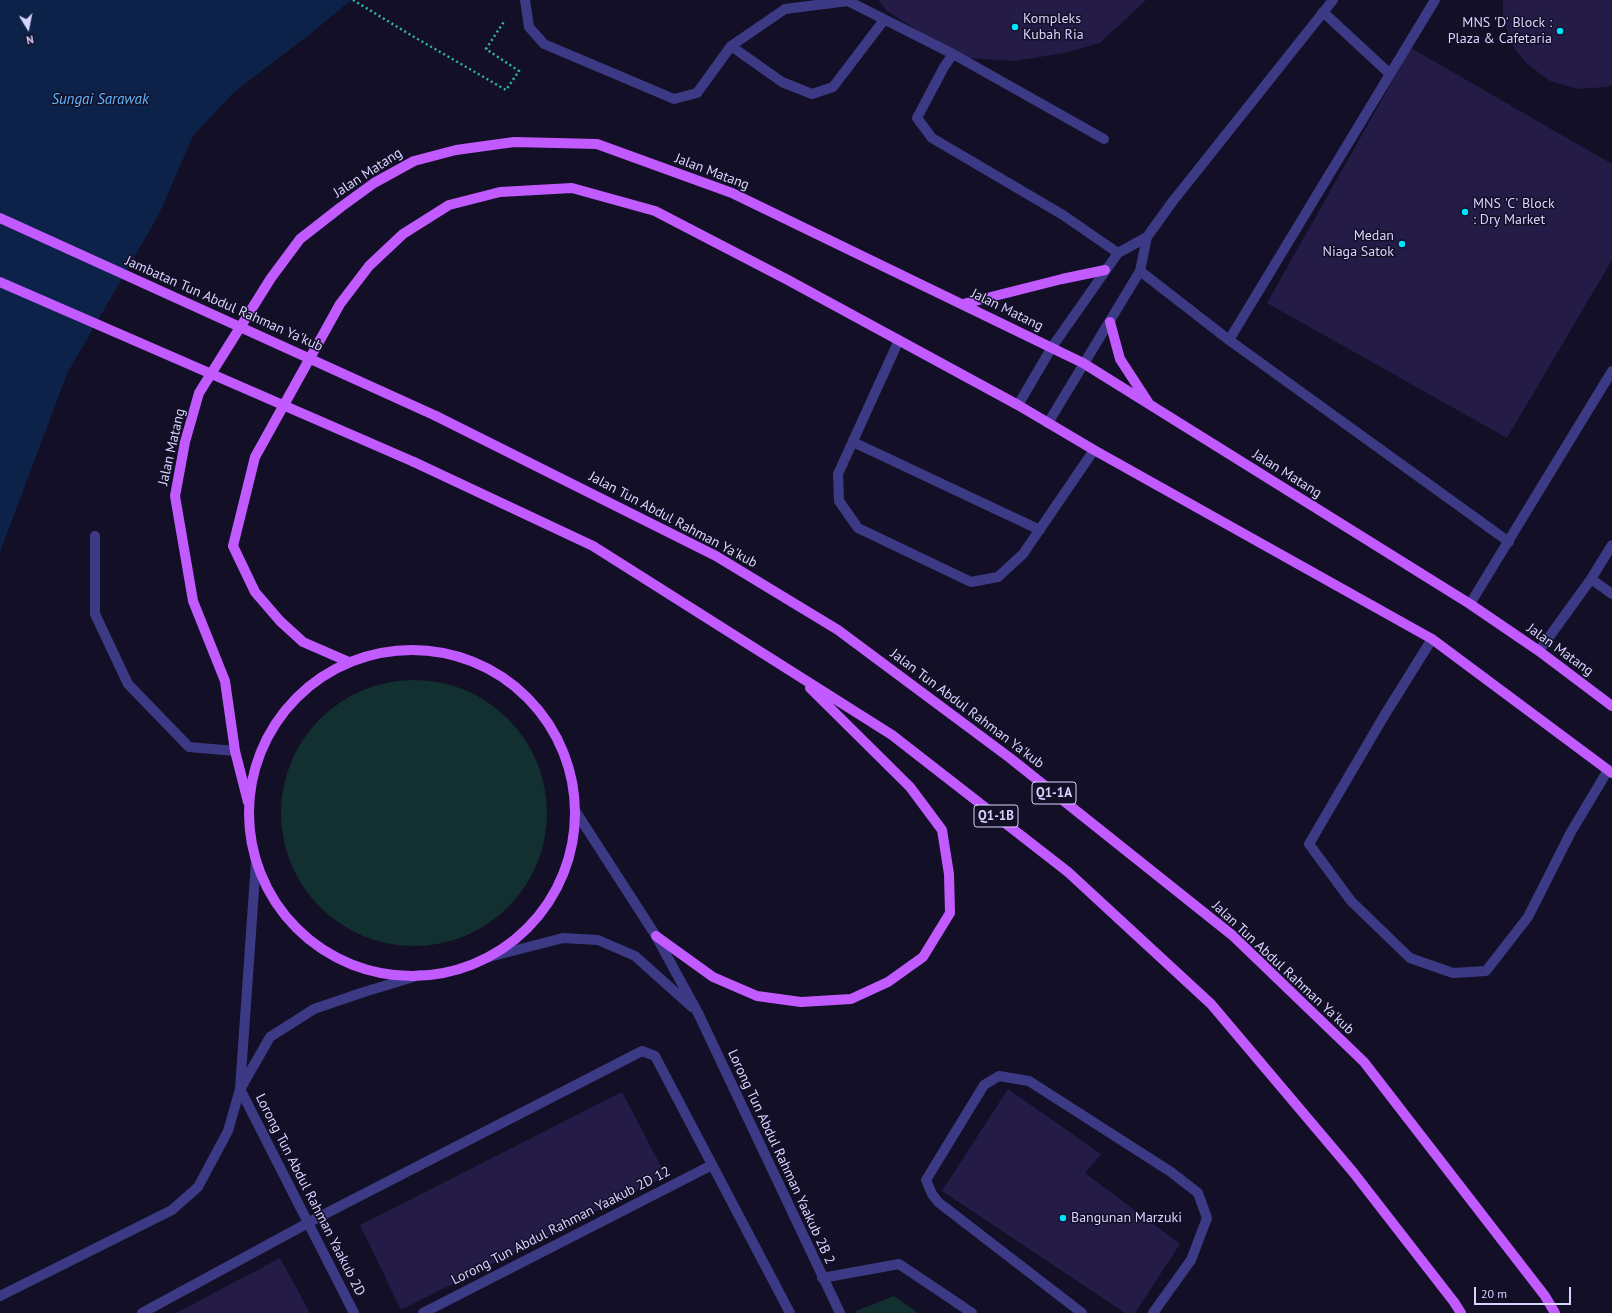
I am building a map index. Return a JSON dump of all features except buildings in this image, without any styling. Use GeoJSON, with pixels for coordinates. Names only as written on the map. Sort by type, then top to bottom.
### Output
{"type":"FeatureCollection","features":[{"type":"Feature","properties":{"kind":"main road","name":"Jalan Matang"},"geometry":{"type":"LineString","coordinates":[[248,802],[235,751],[225,681],[193,602],[175,496],[184,442],[199,393],[271,278],[300,239],[341,206],[374,183],[414,161],[456,150],[514,142],[597,144],[732,194],[1083,363],[1470,604],[1539,651],[1612,706]]}},
{"type":"Feature","properties":{"kind":"main road"},"geometry":{"type":"LineString","coordinates":[[349,662],[303,642],[280,621],[255,592],[233,546],[255,457],[340,304],[369,266],[403,234],[450,205],[500,192],[572,188],[655,211],[786,279],[1018,405],[1094,450],[1432,639],[1610,772]]}},
{"type":"Feature","properties":{"kind":"main road","name":"Jambatan Tun Abdul Rahman Ya'kub"},"geometry":{"type":"LineString","coordinates":[[0,218],[436,416]]}},
{"type":"Feature","properties":{"kind":"main road"},"geometry":{"type":"LineString","coordinates":[[963,304],[1062,278],[1105,270]]}},
{"type":"Feature","properties":{"kind":"main road","name":"Q1-1B"},"geometry":{"type":"LineString","coordinates":[[0,282],[414,462],[593,546],[892,736],[1068,872],[1211,1004],[1353,1172],[1461,1313]]}},
{"type":"Feature","properties":{"kind":"main road"},"geometry":{"type":"LineString","coordinates":[[1110,322],[1120,359],[1150,405]]}},
{"type":"Feature","properties":{"kind":"main road","name":"Jalan Tun Abdul Rahman Ya'kub"},"geometry":{"type":"LineString","coordinates":[[436,416],[716,556],[838,630],[1010,758],[1232,935],[1364,1062],[1544,1296],[1555,1313]]}},
{"type":"Feature","properties":{"kind":"main road"},"geometry":{"type":"LineString","coordinates":[[414,648],[444,652],[478,662],[506,678],[528,698],[545,720],[561,752],[572,782],[576,812],[572,849],[565,873],[553,900],[537,921],[517,940],[489,957],[452,969],[420,975],[388,973],[359,968],[332,954],[307,937],[285,916],[269,894],[256,862],[250,834],[248,802],[264,742],[279,719],[295,699],[319,678],[349,662],[380,652],[414,648]]}},
{"type":"Feature","properties":{"kind":"main road"},"geometry":{"type":"LineString","coordinates":[[656,936],[713,976],[757,996],[801,1002],[851,999],[888,982],[923,957],[950,913],[949,874],[942,830],[910,786],[795,674]]}},
{"type":"Feature","properties":{"kind":"street"},"geometry":{"type":"LineString","coordinates":[[525,0],[529,27],[544,44],[674,99],[697,93],[731,46],[785,9],[848,1],[953,54],[1104,139]]}},
{"type":"Feature","properties":{"kind":"street"},"geometry":{"type":"LineString","coordinates":[[1048,423],[1140,271],[1148,237],[1173,201],[1333,0]]}},
{"type":"Feature","properties":{"kind":"street"},"geometry":{"type":"LineString","coordinates":[[1230,340],[1435,0]]}},
{"type":"Feature","properties":{"kind":"street"},"geometry":{"type":"LineString","coordinates":[[1323,12],[1390,74]]}},
{"type":"Feature","properties":{"kind":"street"},"geometry":{"type":"LineString","coordinates":[[731,46],[782,82],[812,94],[833,87],[884,20]]}},
{"type":"Feature","properties":{"kind":"street"},"geometry":{"type":"LineString","coordinates":[[953,54],[944,67],[917,118],[932,138],[1063,215],[1118,253]]}},
{"type":"Feature","properties":{"kind":"street"},"geometry":{"type":"LineString","coordinates":[[1018,405],[1052,348],[1118,253],[1148,237]]}},
{"type":"Feature","properties":{"kind":"street"},"geometry":{"type":"LineString","coordinates":[[1140,271],[1230,340],[1509,542]]}},
{"type":"Feature","properties":{"kind":"street"},"geometry":{"type":"LineString","coordinates":[[899,340],[838,474],[838,501],[858,528],[971,582],[998,577],[1023,554],[1094,450]]}},
{"type":"Feature","properties":{"kind":"street"},"geometry":{"type":"LineString","coordinates":[[1470,604],[1612,371]]}},
{"type":"Feature","properties":{"kind":"street"},"geometry":{"type":"LineString","coordinates":[[853,442],[1040,530]]}},
{"type":"Feature","properties":{"kind":"street"},"geometry":{"type":"LineString","coordinates":[[95,536],[95,614],[128,684],[189,747],[235,751]]}},
{"type":"Feature","properties":{"kind":"street"},"geometry":{"type":"LineString","coordinates":[[1539,651],[1591,579],[1612,545]]}},
{"type":"Feature","properties":{"kind":"street"},"geometry":{"type":"LineString","coordinates":[[1591,579],[1612,594]]}},
{"type":"Feature","properties":{"kind":"street"},"geometry":{"type":"LineString","coordinates":[[1432,639],[1384,716],[1309,844],[1351,901],[1410,958],[1452,973],[1486,971],[1528,917],[1571,832],[1610,772]]}},
{"type":"Feature","properties":{"kind":"street","name":"Lorong Tun Abdul Rahman Yaakub 2B 2"},"geometry":{"type":"LineString","coordinates":[[576,812],[656,936],[698,1013],[822,1278],[840,1313]]}},
{"type":"Feature","properties":{"kind":"street"},"geometry":{"type":"LineString","coordinates":[[0,1296],[172,1210],[198,1187],[228,1131],[240,1089],[256,862]]}},
{"type":"Feature","properties":{"kind":"street"},"geometry":{"type":"LineString","coordinates":[[489,957],[563,938],[598,940],[635,956],[698,1013]]}},
{"type":"Feature","properties":{"kind":"street"},"geometry":{"type":"LineString","coordinates":[[240,1089],[270,1037],[314,1009],[420,975]]}},
{"type":"Feature","properties":{"kind":"street"},"geometry":{"type":"LineString","coordinates":[[142,1313],[308,1223],[642,1051],[655,1056],[790,1313]]}},
{"type":"Feature","properties":{"kind":"street"},"geometry":{"type":"LineString","coordinates":[[1082,1313],[938,1202],[932,1194],[926,1180],[984,1085],[999,1076],[1029,1081],[1171,1172],[1198,1193],[1207,1218],[1191,1260],[1153,1313]]}},
{"type":"Feature","properties":{"kind":"street","name":"Lorong Tun Abdul Rahman Yaakub 2D"},"geometry":{"type":"LineString","coordinates":[[240,1089],[354,1313]]}},
{"type":"Feature","properties":{"kind":"street","name":"Lorong Tun Abdul Rahman Yaakub 2D 12"},"geometry":{"type":"LineString","coordinates":[[423,1313],[712,1165]]}},
{"type":"Feature","properties":{"kind":"street"},"geometry":{"type":"LineString","coordinates":[[822,1278],[899,1264],[972,1313]]}},
{"type":"Feature","properties":{"kind":"path"},"geometry":{"type":"LineString","coordinates":[[353,0],[506,90],[519,71],[486,48],[506,18]]}},
{"type":"Feature","properties":{"kind":"green space"},"geometry":{"type":"Polygon","coordinates":[[[414,680],[440,683],[465,690],[488,703],[508,719],[524,739],[537,762],[544,787],[547,813],[544,839],[537,864],[524,887],[508,907],[488,923],[465,936],[440,943],[414,946],[388,943],[363,936],[340,923],[320,907],[304,887],[291,864],[284,839],[281,813],[284,787],[291,762],[304,739],[320,719],[340,703],[363,690],[388,683],[414,680]]]}},
{"type":"Feature","properties":{"kind":"green space"},"geometry":{"type":"Polygon","coordinates":[[[894,1296],[918,1313],[857,1313],[856,1311],[894,1296]]]}},
{"type":"Feature","properties":{"kind":"water","name":"Sungai Sarawak"},"geometry":{"type":"Polygon","coordinates":[[[0,0],[351,0],[309,35],[233,93],[193,136],[159,214],[67,374],[0,552],[0,0]]]}},
{"type":"Feature","properties":{"kind":"place","name":"Kompleks Kubah Ria"},"geometry":{"type":"Point","coordinates":[1015,27]}},
{"type":"Feature","properties":{"kind":"place","name":"MNS 'D' Block : Plaza & Cafetaria"},"geometry":{"type":"Point","coordinates":[1560,31]}},
{"type":"Feature","properties":{"kind":"place","name":"MNS 'C' Block : Dry Market"},"geometry":{"type":"Point","coordinates":[1465,212]}},
{"type":"Feature","properties":{"kind":"place","name":"Medan Niaga Satok"},"geometry":{"type":"Point","coordinates":[1402,244]}},
{"type":"Feature","properties":{"kind":"place","name":"Bangunan Marzuki"},"geometry":{"type":"Point","coordinates":[1063,1218]}}]}
